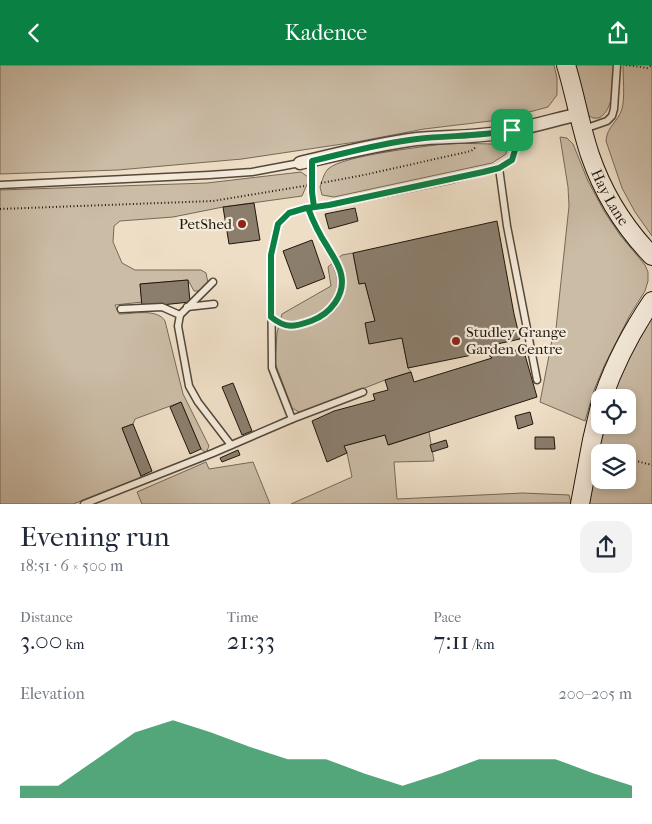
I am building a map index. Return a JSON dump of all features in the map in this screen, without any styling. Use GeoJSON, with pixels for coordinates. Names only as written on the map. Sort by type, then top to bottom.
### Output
{"type":"FeatureCollection","features":[{"type":"Feature","properties":{"kind":"street","name":"Hay Lane"},"geometry":{"type":"LineString","coordinates":[[566,65],[590,156],[608,196],[625,224],[652,256]]}},
{"type":"Feature","properties":{"kind":"street"},"geometry":{"type":"LineString","coordinates":[[306,162],[415,139],[480,135],[581,121]]}},
{"type":"Feature","properties":{"kind":"street"},"geometry":{"type":"LineString","coordinates":[[606,389],[624,346],[652,301]]}},
{"type":"Feature","properties":{"kind":"street"},"geometry":{"type":"LineString","coordinates":[[580,504],[593,434]]}},
{"type":"Feature","properties":{"kind":"lane"},"geometry":{"type":"LineString","coordinates":[[581,121],[607,121],[612,116],[617,65]]}},
{"type":"Feature","properties":{"kind":"lane"},"geometry":{"type":"LineString","coordinates":[[292,419],[272,368],[271,255],[278,224],[289,213],[311,207],[329,205],[499,168],[512,160],[515,150],[512,130]]}},
{"type":"Feature","properties":{"kind":"lane"},"geometry":{"type":"LineString","coordinates":[[0,185],[252,172],[306,162],[312,185],[311,207],[316,227],[341,273],[342,292],[333,307],[315,320],[301,325],[286,326],[271,317]]}},
{"type":"Feature","properties":{"kind":"lane"},"geometry":{"type":"LineString","coordinates":[[499,168],[509,235],[538,380]]}},
{"type":"Feature","properties":{"kind":"lane"},"geometry":{"type":"LineString","coordinates":[[213,282],[180,315],[178,326],[189,386],[198,402],[231,445]]}},
{"type":"Feature","properties":{"kind":"lane"},"geometry":{"type":"LineString","coordinates":[[187,307],[214,304]]}},
{"type":"Feature","properties":{"kind":"lane"},"geometry":{"type":"LineString","coordinates":[[121,309],[162,307],[180,315]]}},
{"type":"Feature","properties":{"kind":"lane"},"geometry":{"type":"LineString","coordinates":[[84,504],[363,392]]}},
{"type":"Feature","properties":{"kind":"path"},"geometry":{"type":"LineString","coordinates":[[626,65],[647,68],[652,65]]}},
{"type":"Feature","properties":{"kind":"path"},"geometry":{"type":"LineString","coordinates":[[0,209],[213,201],[364,175],[471,151],[476,147],[480,135]]}},
{"type":"Feature","properties":{"kind":"path"},"geometry":{"type":"LineString","coordinates":[[636,461],[652,465]]}},
{"type":"Feature","properties":{"kind":"shaded area"},"geometry":{"type":"Polygon","coordinates":[[[0,65],[554,65],[557,78],[557,95],[548,107],[499,120],[424,129],[356,142],[242,159],[118,170],[0,174],[0,65]]]}},
{"type":"Feature","properties":{"kind":"shaded area"},"geometry":{"type":"Polygon","coordinates":[[[574,65],[614,65],[611,101],[604,114],[599,118],[589,116],[574,65]]]}},
{"type":"Feature","properties":{"kind":"shaded area"},"geometry":{"type":"Polygon","coordinates":[[[623,65],[652,65],[652,236],[635,212],[622,188],[606,141],[608,131],[622,109],[624,93],[623,65]]]}},
{"type":"Feature","properties":{"kind":"shaded area"},"geometry":{"type":"Polygon","coordinates":[[[560,137],[567,138],[573,144],[588,181],[604,211],[620,235],[645,265],[648,272],[645,291],[630,315],[594,389],[591,389],[591,400],[585,421],[540,402],[552,340],[555,338],[569,206],[560,137]]]}},
{"type":"Feature","properties":{"kind":"shaded area"},"geometry":{"type":"Polygon","coordinates":[[[449,143],[492,144],[507,147],[506,154],[492,163],[334,197],[322,195],[320,187],[324,175],[328,169],[337,164],[404,149],[449,143]]]}},
{"type":"Feature","properties":{"kind":"shaded area"},"geometry":{"type":"Polygon","coordinates":[[[301,172],[308,177],[308,182],[302,196],[223,207],[173,217],[120,221],[114,226],[113,242],[122,263],[135,270],[201,270],[206,273],[208,283],[200,291],[194,291],[188,280],[140,284],[142,302],[115,305],[119,314],[151,313],[156,314],[165,321],[183,394],[209,446],[206,453],[201,449],[181,402],[135,419],[133,424],[122,428],[141,476],[138,479],[73,504],[0,504],[0,190],[207,183],[301,172]]]}},
{"type":"Feature","properties":{"kind":"shaded area"},"geometry":{"type":"Polygon","coordinates":[[[353,253],[359,284],[365,283],[375,321],[402,338],[408,368],[411,372],[385,380],[301,413],[292,408],[275,363],[277,333],[282,314],[331,286],[328,267],[342,255],[353,253]]]}},
{"type":"Feature","properties":{"kind":"shaded area"},"geometry":{"type":"Polygon","coordinates":[[[652,314],[652,504],[588,504],[591,488],[636,489],[636,444],[599,444],[601,434],[636,434],[636,389],[615,389],[630,353],[652,314]]]}},
{"type":"Feature","properties":{"kind":"shaded area"},"geometry":{"type":"Polygon","coordinates":[[[429,432],[434,461],[394,462],[397,499],[523,493],[569,495],[571,503],[291,504],[352,477],[344,446],[385,435],[389,445],[429,432]]]}},
{"type":"Feature","properties":{"kind":"shaded area"},"geometry":{"type":"Polygon","coordinates":[[[206,462],[209,469],[253,462],[270,504],[142,504],[137,492],[206,462]]]}},
{"type":"Feature","properties":{"kind":"building","name":"PetShed"},"geometry":{"type":"Polygon","coordinates":[[[254,203],[260,240],[229,244],[223,207],[254,203]]]}},
{"type":"Feature","properties":{"kind":"building"},"geometry":{"type":"Polygon","coordinates":[[[355,208],[358,221],[329,229],[325,214],[355,208]]]}},
{"type":"Feature","properties":{"kind":"building","name":"Studley Grange Garden Centre"},"geometry":{"type":"Polygon","coordinates":[[[497,221],[520,339],[488,346],[499,355],[523,348],[537,397],[388,445],[385,435],[344,446],[347,453],[327,462],[312,421],[334,411],[375,400],[373,394],[388,390],[385,380],[411,372],[414,382],[492,358],[480,348],[475,350],[477,354],[408,368],[402,338],[369,344],[365,323],[375,321],[365,283],[359,284],[353,253],[497,221]]]}},
{"type":"Feature","properties":{"kind":"building"},"geometry":{"type":"Polygon","coordinates":[[[312,240],[325,278],[297,289],[283,251],[312,240]]]}},
{"type":"Feature","properties":{"kind":"building"},"geometry":{"type":"Polygon","coordinates":[[[188,280],[190,302],[142,307],[140,284],[188,280]]]}},
{"type":"Feature","properties":{"kind":"building"},"geometry":{"type":"Polygon","coordinates":[[[233,383],[252,431],[242,435],[222,387],[233,383]]]}},
{"type":"Feature","properties":{"kind":"building"},"geometry":{"type":"Polygon","coordinates":[[[181,402],[201,449],[190,454],[170,407],[181,402]]]}},
{"type":"Feature","properties":{"kind":"building"},"geometry":{"type":"Polygon","coordinates":[[[530,412],[533,424],[518,429],[515,416],[530,412]]]}},
{"type":"Feature","properties":{"kind":"building"},"geometry":{"type":"Polygon","coordinates":[[[133,424],[152,471],[141,476],[122,428],[133,424]]]}},
{"type":"Feature","properties":{"kind":"building"},"geometry":{"type":"Polygon","coordinates":[[[535,437],[554,437],[555,449],[535,449],[535,437]]]}},
{"type":"Feature","properties":{"kind":"building"},"geometry":{"type":"Polygon","coordinates":[[[446,440],[448,447],[432,452],[430,445],[446,440]]]}},
{"type":"Feature","properties":{"kind":"building"},"geometry":{"type":"Polygon","coordinates":[[[238,450],[240,455],[222,462],[220,458],[238,450]]]}},
{"type":"Feature","properties":{"kind":"place","name":"PetShed"},"geometry":{"type":"Point","coordinates":[242,224]}},
{"type":"Feature","properties":{"kind":"place","name":"Studley Grange Garden Centre"},"geometry":{"type":"Point","coordinates":[456,341]}},
{"type":"Feature","properties":{"kind":"route"},"geometry":{"type":"LineString","coordinates":[[512,130],[515,150],[512,160],[499,168],[454,179],[329,205],[308,208],[341,273],[342,292],[333,307],[315,320],[301,325],[286,326],[271,317],[271,255],[278,224],[289,213],[306,208],[314,207],[312,161],[415,139],[476,136],[512,130]]}}]}
